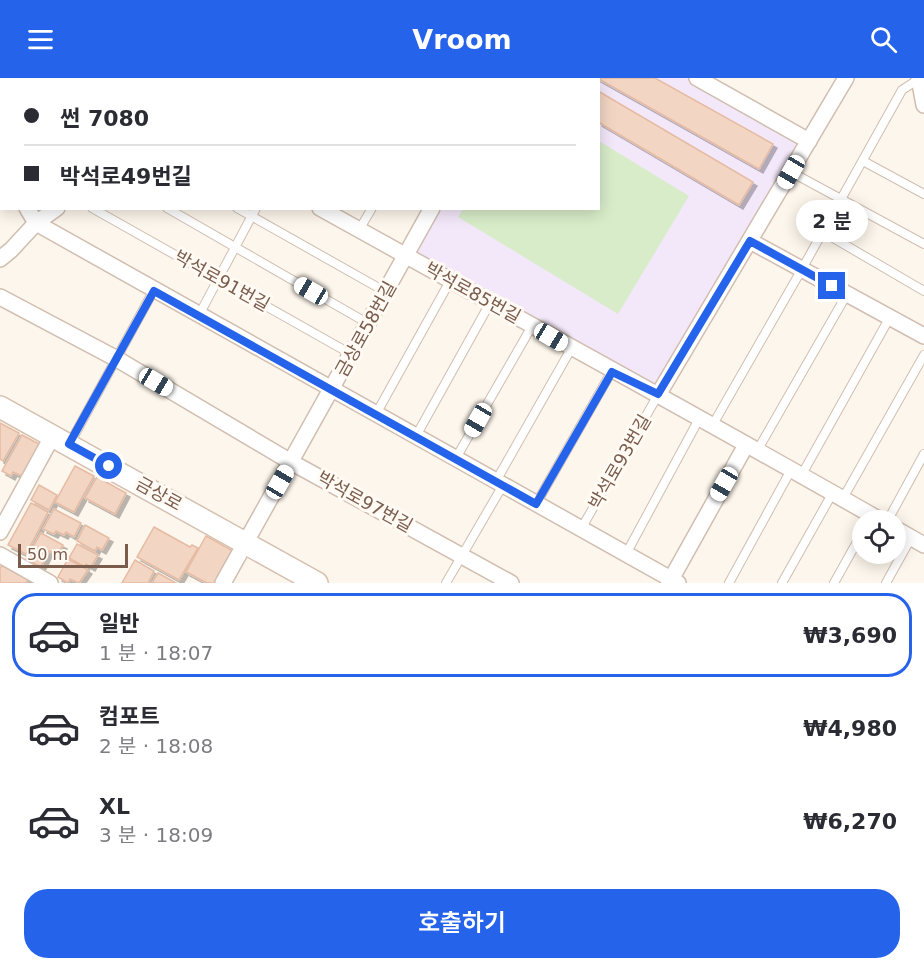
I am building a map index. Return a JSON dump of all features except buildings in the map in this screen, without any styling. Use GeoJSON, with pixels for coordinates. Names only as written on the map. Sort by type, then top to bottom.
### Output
{"type":"FeatureCollection","features":[{"type":"Feature","properties":{"kind":"street"},"geometry":{"type":"LineString","coordinates":[[697,78],[809,141]]}},
{"type":"Feature","properties":{"kind":"street"},"geometry":{"type":"LineString","coordinates":[[658,394],[846,78]]}},
{"type":"Feature","properties":{"kind":"street"},"geometry":{"type":"LineString","coordinates":[[919,78],[924,105]]}},
{"type":"Feature","properties":{"kind":"street"},"geometry":{"type":"LineString","coordinates":[[28,210],[36,223]]}},
{"type":"Feature","properties":{"kind":"street"},"geometry":{"type":"LineString","coordinates":[[0,259],[12,250],[36,223],[54,210]]}},
{"type":"Feature","properties":{"kind":"street","name":"박석로85번길"},"geometry":{"type":"LineString","coordinates":[[324,210],[612,372],[658,394],[859,510]]}},
{"type":"Feature","properties":{"kind":"street","name":"금상로58번길"},"geometry":{"type":"LineString","coordinates":[[223,583],[431,210]]}},
{"type":"Feature","properties":{"kind":"street","name":"박석로93번길"},"geometry":{"type":"LineString","coordinates":[[36,223],[456,458],[672,582]]}},
{"type":"Feature","properties":{"kind":"street"},"geometry":{"type":"LineString","coordinates":[[750,241],[924,336]]}},
{"type":"Feature","properties":{"kind":"street","name":"박석로97번길"},"geometry":{"type":"LineString","coordinates":[[0,297],[117,359],[291,462],[511,583]]}},
{"type":"Feature","properties":{"kind":"street","name":"금상로"},"geometry":{"type":"LineString","coordinates":[[0,407],[317,583]]}},
{"type":"Feature","properties":{"kind":"street"},"geometry":{"type":"LineString","coordinates":[[0,532],[61,440]]}},
{"type":"Feature","properties":{"kind":"street"},"geometry":{"type":"LineString","coordinates":[[672,582],[751,448]]}},
{"type":"Feature","properties":{"kind":"street"},"geometry":{"type":"LineString","coordinates":[[0,555],[50,583]]}},
{"type":"Feature","properties":{"kind":"lane"},"geometry":{"type":"LineString","coordinates":[[626,554],[705,422],[802,269],[902,90],[919,78]]}},
{"type":"Feature","properties":{"kind":"lane"},"geometry":{"type":"LineString","coordinates":[[863,161],[924,194]]}},
{"type":"Feature","properties":{"kind":"lane"},"geometry":{"type":"LineString","coordinates":[[791,172],[924,244]]}},
{"type":"Feature","properties":{"kind":"lane","name":"박석로91번길"},"geometry":{"type":"LineString","coordinates":[[96,210],[351,354]]}},
{"type":"Feature","properties":{"kind":"lane"},"geometry":{"type":"LineString","coordinates":[[170,210],[369,324]]}},
{"type":"Feature","properties":{"kind":"lane"},"geometry":{"type":"LineString","coordinates":[[359,230],[371,210]]}},
{"type":"Feature","properties":{"kind":"lane"},"geometry":{"type":"LineString","coordinates":[[199,315],[254,212],[386,292]]}},
{"type":"Feature","properties":{"kind":"lane"},"geometry":{"type":"LineString","coordinates":[[823,232],[924,291]]}},
{"type":"Feature","properties":{"kind":"lane"},"geometry":{"type":"LineString","coordinates":[[376,414],[450,280]]}},
{"type":"Feature","properties":{"kind":"lane"},"geometry":{"type":"LineString","coordinates":[[61,440],[117,359],[154,291]]}},
{"type":"Feature","properties":{"kind":"lane"},"geometry":{"type":"LineString","coordinates":[[751,448],[847,294]]}},
{"type":"Feature","properties":{"kind":"lane"},"geometry":{"type":"LineString","coordinates":[[416,436],[490,303]]}},
{"type":"Feature","properties":{"kind":"lane"},"geometry":{"type":"LineString","coordinates":[[729,583],[890,317]]}},
{"type":"Feature","properties":{"kind":"lane"},"geometry":{"type":"LineString","coordinates":[[456,458],[532,326]]}},
{"type":"Feature","properties":{"kind":"lane"},"geometry":{"type":"LineString","coordinates":[[446,583],[571,349]]}},
{"type":"Feature","properties":{"kind":"lane"},"geometry":{"type":"LineString","coordinates":[[782,583],[924,355]]}},
{"type":"Feature","properties":{"kind":"lane"},"geometry":{"type":"LineString","coordinates":[[536,504],[612,372]]}},
{"type":"Feature","properties":{"kind":"lane","name":"박석로93번길"},"geometry":{"type":"LineString","coordinates":[[581,529],[658,394]]}},
{"type":"Feature","properties":{"kind":"lane"},"geometry":{"type":"LineString","coordinates":[[893,510],[924,454]]}},
{"type":"Feature","properties":{"kind":"lane"},"geometry":{"type":"LineString","coordinates":[[886,583],[918,542]]}},
{"type":"Feature","properties":{"kind":"lane"},"geometry":{"type":"LineString","coordinates":[[834,583],[852,550]]}},
{"type":"Feature","properties":{"kind":"shaded area"},"geometry":{"type":"Polygon","coordinates":[[[600,78],[695,78],[806,141],[656,390],[413,254],[436,210],[600,210],[600,78]]]}},
{"type":"Feature","properties":{"kind":"green space"},"geometry":{"type":"Polygon","coordinates":[[[600,142],[689,196],[618,314],[458,217],[462,210],[600,210],[600,142]]]}},
{"type":"Feature","properties":{"kind":"route"},"geometry":{"type":"LineString","coordinates":[[109,466],[69,444],[154,291],[536,504],[612,372],[658,394],[750,241],[832,286]]}}]}
